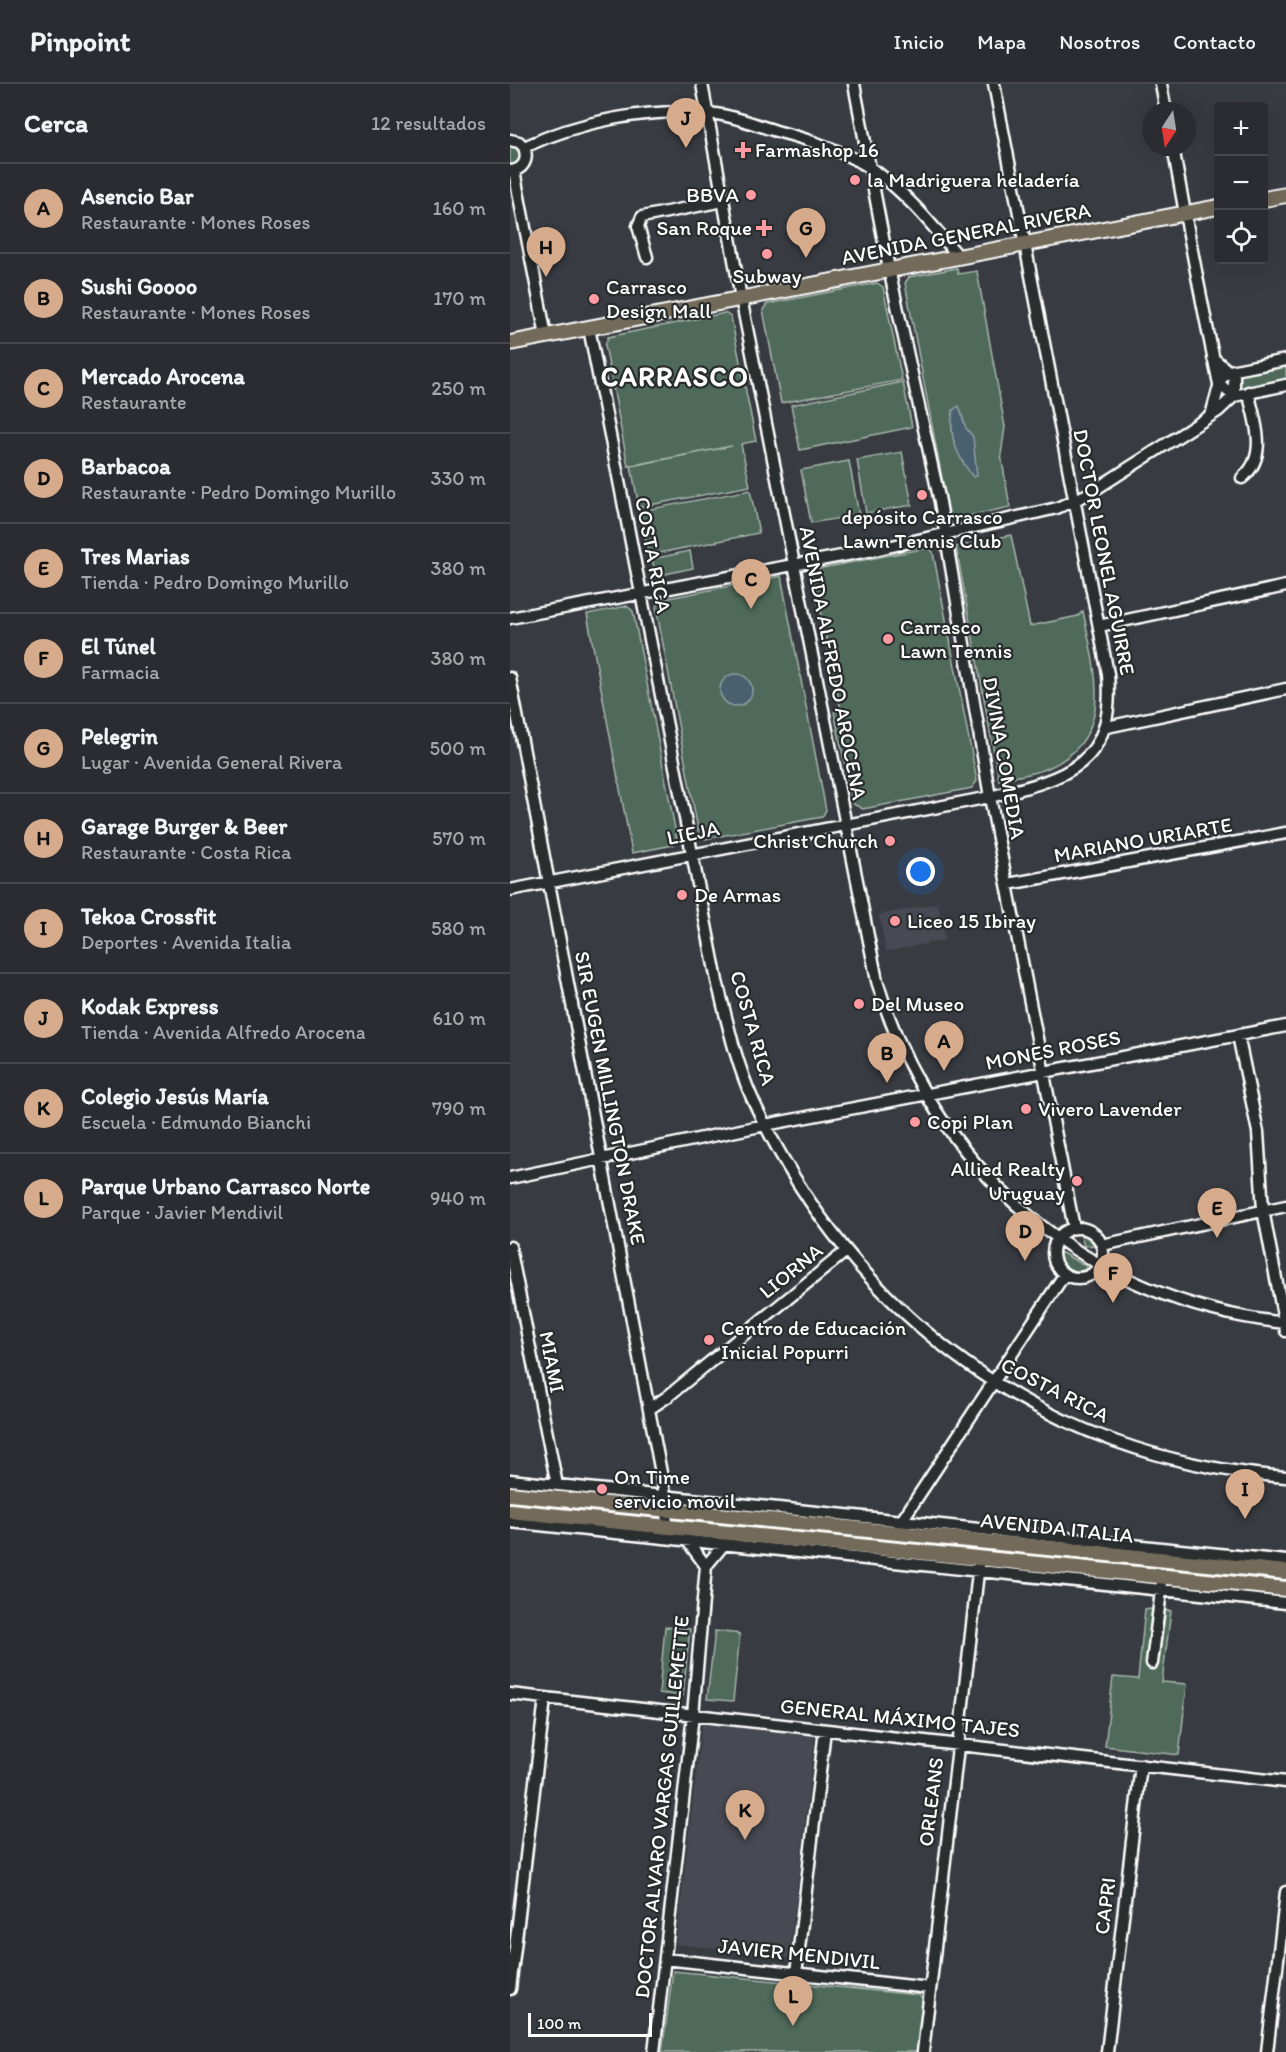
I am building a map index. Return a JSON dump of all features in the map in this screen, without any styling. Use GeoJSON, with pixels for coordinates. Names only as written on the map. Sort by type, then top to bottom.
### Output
{"type":"FeatureCollection","features":[{"type":"Feature","properties":{"kind":"main road"},"geometry":{"type":"LineString","coordinates":[[1268,198],[1286,195]]}},
{"type":"Feature","properties":{"kind":"main road","name":"AVENIDA GENERAL RIVERA"},"geometry":{"type":"LineString","coordinates":[[510,343],[1214,208]]}},
{"type":"Feature","properties":{"kind":"main road","name":"AVENIDA ITALIA"},"geometry":{"type":"LineString","coordinates":[[510,1494],[664,1509],[825,1518],[895,1533],[1286,1572]]}},
{"type":"Feature","properties":{"kind":"main road","name":"AVENIDA ITALIA"},"geometry":{"type":"LineString","coordinates":[[510,1511],[740,1532],[812,1546],[1162,1583],[1202,1587],[1286,1589]]}},
{"type":"Feature","properties":{"kind":"street","name":"AVENIDA ALFREDO AROCENA"},"geometry":{"type":"LineString","coordinates":[[702,84],[741,298],[845,824],[883,1000],[904,1055],[924,1094],[951,1134],[988,1179],[1058,1238],[1100,1265],[1177,1300],[1285,1326]]}},
{"type":"Feature","properties":{"kind":"street","name":"DIVINA COMEDIA"},"geometry":{"type":"LineString","coordinates":[[854,84],[889,270],[946,535],[990,797],[1074,1228]]}},
{"type":"Feature","properties":{"kind":"street","name":"DOCTOR LEONEL AGUIRRE"},"geometry":{"type":"LineString","coordinates":[[990,797],[1045,783],[1076,768],[1107,727],[1110,695],[1099,626],[994,84]]}},
{"type":"Feature","properties":{"kind":"street"},"geometry":{"type":"LineString","coordinates":[[1161,84],[1164,102]]}},
{"type":"Feature","properties":{"kind":"street"},"geometry":{"type":"LineString","coordinates":[[524,147],[581,126],[627,117],[671,112],[707,112],[829,148],[870,168],[910,203],[959,257]]}},
{"type":"Feature","properties":{"kind":"street"},"geometry":{"type":"LineString","coordinates":[[510,140],[519,142],[524,147],[526,160],[522,167],[512,171],[546,336]]}},
{"type":"Feature","properties":{"kind":"street"},"geometry":{"type":"LineString","coordinates":[[1175,156],[1219,384],[1234,396]]}},
{"type":"Feature","properties":{"kind":"street"},"geometry":{"type":"LineString","coordinates":[[647,257],[638,226],[642,217],[723,201]]}},
{"type":"Feature","properties":{"kind":"street","name":"COSTA RICA"},"geometry":{"type":"LineString","coordinates":[[589,328],[694,852],[717,981],[732,1042],[751,1096],[802,1190],[845,1251],[923,1330],[993,1382],[1055,1416],[1119,1443],[1206,1467],[1286,1477]]}},
{"type":"Feature","properties":{"kind":"street"},"geometry":{"type":"LineString","coordinates":[[1213,358],[1230,371],[1235,381],[1234,396]]}},
{"type":"Feature","properties":{"kind":"street"},"geometry":{"type":"LineString","coordinates":[[1212,412],[1223,375],[1230,371],[1286,360]]}},
{"type":"Feature","properties":{"kind":"street"},"geometry":{"type":"LineString","coordinates":[[510,618],[641,595],[946,535],[1057,508],[1074,501],[1212,412],[1218,411],[1234,396],[1286,386]]}},
{"type":"Feature","properties":{"kind":"street"},"geometry":{"type":"LineString","coordinates":[[1242,478],[1251,470],[1258,449],[1256,425],[1248,392]]}},
{"type":"Feature","properties":{"kind":"street"},"geometry":{"type":"LineString","coordinates":[[1099,626],[1286,586]]}},
{"type":"Feature","properties":{"kind":"street","name":"SIR EUGEN MILLINGTON DRAKE"},"geometry":{"type":"LineString","coordinates":[[510,678],[665,1494],[664,1509],[668,1525]]}},
{"type":"Feature","properties":{"kind":"street"},"geometry":{"type":"LineString","coordinates":[[1107,727],[1286,689]]}},
{"type":"Feature","properties":{"kind":"street","name":"LIEJA"},"geometry":{"type":"LineString","coordinates":[[510,890],[694,852],[990,797]]}},
{"type":"Feature","properties":{"kind":"street","name":"MARIANO URIARTE"},"geometry":{"type":"LineString","coordinates":[[1008,885],[1286,833]]}},
{"type":"Feature","properties":{"kind":"street","name":"MONES ROSES"},"geometry":{"type":"LineString","coordinates":[[510,1178],[765,1125],[1286,1026]]}},
{"type":"Feature","properties":{"kind":"street"},"geometry":{"type":"LineString","coordinates":[[1238,1035],[1261,1154],[1263,1210],[1285,1326]]}},
{"type":"Feature","properties":{"kind":"street"},"geometry":{"type":"LineString","coordinates":[[1102,1245],[1286,1206]]}},
{"type":"Feature","properties":{"kind":"street"},"geometry":{"type":"LineString","coordinates":[[1074,1228],[1090,1231],[1102,1245],[1100,1265],[1084,1278],[1064,1275],[1056,1266],[1052,1254],[1058,1238],[1074,1228]]}},
{"type":"Feature","properties":{"kind":"street","name":"MIAMI"},"geometry":{"type":"LineString","coordinates":[[510,1247],[556,1485]]}},
{"type":"Feature","properties":{"kind":"street","name":"LIORNA"},"geometry":{"type":"LineString","coordinates":[[649,1409],[667,1397],[845,1251]]}},
{"type":"Feature","properties":{"kind":"street"},"geometry":{"type":"LineString","coordinates":[[895,1533],[1064,1275]]}},
{"type":"Feature","properties":{"kind":"street","name":"AVENIDA ITALIA"},"geometry":{"type":"LineString","coordinates":[[510,1480],[665,1494],[825,1518],[903,1520],[1286,1561]]}},
{"type":"Feature","properties":{"kind":"street","name":"AVENIDA ITALIA"},"geometry":{"type":"LineString","coordinates":[[510,1522],[725,1543],[812,1546]]}},
{"type":"Feature","properties":{"kind":"street"},"geometry":{"type":"LineString","coordinates":[[668,1525],[685,1539],[706,1566],[725,1543],[740,1532]]}},
{"type":"Feature","properties":{"kind":"street","name":"ORLEANS"},"geometry":{"type":"LineString","coordinates":[[922,2052],[979,1564]]}},
{"type":"Feature","properties":{"kind":"street","name":"DOCTOR ALVARO VARGAS GUILLEMETTE"},"geometry":{"type":"LineString","coordinates":[[654,2052],[693,1715],[706,1566]]}},
{"type":"Feature","properties":{"kind":"street"},"geometry":{"type":"LineString","coordinates":[[1152,1663],[1162,1583]]}},
{"type":"Feature","properties":{"kind":"street","name":"AVENIDA ITALIA"},"geometry":{"type":"LineString","coordinates":[[1202,1587],[1286,1603]]}},
{"type":"Feature","properties":{"kind":"street","name":"GENERAL MÁXIMO TAJES"},"geometry":{"type":"LineString","coordinates":[[510,1694],[1286,1782]]}},
{"type":"Feature","properties":{"kind":"street"},"geometry":{"type":"LineString","coordinates":[[510,1989],[545,1699]]}},
{"type":"Feature","properties":{"kind":"street"},"geometry":{"type":"LineString","coordinates":[[796,1974],[825,1730]]}},
{"type":"Feature","properties":{"kind":"street","name":"CAPRI"},"geometry":{"type":"LineString","coordinates":[[1107,2052],[1141,1765]]}},
{"type":"Feature","properties":{"kind":"street"},"geometry":{"type":"LineString","coordinates":[[1267,2052],[1286,1892]]}},
{"type":"Feature","properties":{"kind":"street","name":"JAVIER MENDIVIL"},"geometry":{"type":"LineString","coordinates":[[665,1959],[930,1988]]}},
{"type":"Feature","properties":{"kind":"shaded area"},"geometry":{"type":"Polygon","coordinates":[[[938,903],[945,940],[886,952],[879,915],[938,903]]]}},
{"type":"Feature","properties":{"kind":"shaded area"},"geometry":{"type":"Polygon","coordinates":[[[702,1723],[815,1737],[789,1958],[676,1944],[702,1723]]]}},
{"type":"Feature","properties":{"kind":"green space"},"geometry":{"type":"Polygon","coordinates":[[[510,147],[516,148],[520,154],[519,162],[510,166],[510,147]]]}},
{"type":"Feature","properties":{"kind":"green space"},"geometry":{"type":"Polygon","coordinates":[[[957,268],[958,274],[977,271],[1005,427],[1001,455],[1010,507],[955,519],[949,515],[905,283],[909,277],[957,268]]]}},
{"type":"Feature","properties":{"kind":"green space"},"geometry":{"type":"Polygon","coordinates":[[[877,283],[883,287],[902,380],[781,403],[763,310],[767,304],[877,283]]]}},
{"type":"Feature","properties":{"kind":"green space"},"geometry":{"type":"Polygon","coordinates":[[[725,313],[731,317],[756,441],[741,444],[750,486],[639,507],[631,466],[732,446],[628,466],[605,345],[608,337],[725,313]]]}},
{"type":"Feature","properties":{"kind":"green space"},"geometry":{"type":"Polygon","coordinates":[[[1286,364],[1286,382],[1238,388],[1238,373],[1286,364]]]}},
{"type":"Feature","properties":{"kind":"green space"},"geometry":{"type":"Polygon","coordinates":[[[903,382],[912,427],[800,450],[791,405],[903,382]]]}},
{"type":"Feature","properties":{"kind":"green space"},"geometry":{"type":"Polygon","coordinates":[[[902,452],[912,505],[866,513],[857,460],[902,452]]]}},
{"type":"Feature","properties":{"kind":"green space"},"geometry":{"type":"Polygon","coordinates":[[[849,461],[859,515],[811,523],[801,470],[849,461]]]}},
{"type":"Feature","properties":{"kind":"green space"},"geometry":{"type":"Polygon","coordinates":[[[750,490],[759,533],[649,555],[640,511],[750,490]]]}},
{"type":"Feature","properties":{"kind":"green space"},"geometry":{"type":"Polygon","coordinates":[[[1011,535],[1030,626],[1078,616],[1083,611],[1092,655],[1096,699],[1093,720],[1085,739],[1070,755],[1048,768],[999,780],[956,547],[1011,535]]]}},
{"type":"Feature","properties":{"kind":"green space","name":"Carrasco Lawn Tennis"},"geometry":{"type":"Polygon","coordinates":[[[927,548],[933,552],[977,781],[972,788],[863,809],[853,804],[834,712],[841,710],[813,574],[817,569],[927,548]]]}},
{"type":"Feature","properties":{"kind":"green space"},"geometry":{"type":"Polygon","coordinates":[[[690,551],[693,568],[656,576],[652,559],[690,551]]]}},
{"type":"Feature","properties":{"kind":"green space"},"geometry":{"type":"Polygon","coordinates":[[[781,576],[826,810],[822,817],[705,839],[699,835],[656,607],[659,600],[781,576]]]}},
{"type":"Feature","properties":{"kind":"green space"},"geometry":{"type":"Polygon","coordinates":[[[627,606],[633,611],[677,839],[673,845],[632,853],[587,614],[627,606]]]}},
{"type":"Feature","properties":{"kind":"green space"},"geometry":{"type":"Polygon","coordinates":[[[1083,1231],[1096,1239],[1096,1245],[1084,1246],[1080,1233],[1083,1231]]]}},
{"type":"Feature","properties":{"kind":"green space"},"geometry":{"type":"Polygon","coordinates":[[[1060,1252],[1086,1266],[1086,1271],[1073,1272],[1066,1269],[1059,1259],[1060,1252]]]}},
{"type":"Feature","properties":{"kind":"green space"},"geometry":{"type":"Polygon","coordinates":[[[510,1500],[652,1514],[653,1518],[510,1507],[510,1500]]]}},
{"type":"Feature","properties":{"kind":"green space"},"geometry":{"type":"Polygon","coordinates":[[[686,1518],[1286,1576],[1286,1584],[686,1523],[686,1518]]]}},
{"type":"Feature","properties":{"kind":"green space"},"geometry":{"type":"Polygon","coordinates":[[[1145,1609],[1171,1611],[1162,1682],[1187,1684],[1179,1755],[1105,1746],[1113,1677],[1138,1679],[1145,1609]]]}},
{"type":"Feature","properties":{"kind":"green space"},"geometry":{"type":"Polygon","coordinates":[[[665,1627],[690,1629],[683,1696],[659,1693],[665,1627]]]}},
{"type":"Feature","properties":{"kind":"green space"},"geometry":{"type":"Polygon","coordinates":[[[715,1631],[740,1634],[733,1701],[707,1699],[715,1631]]]}},
{"type":"Feature","properties":{"kind":"green space"},"geometry":{"type":"Polygon","coordinates":[[[673,1971],[919,1995],[924,2000],[917,2052],[662,2052],[673,1971]]]}},
{"type":"Feature","properties":{"kind":"water"},"geometry":{"type":"Polygon","coordinates":[[[959,406],[966,428],[973,437],[977,476],[973,477],[958,453],[953,437],[953,410],[959,406]]]}},
{"type":"Feature","properties":{"kind":"water"},"geometry":{"type":"Polygon","coordinates":[[[736,674],[748,678],[752,690],[748,702],[736,706],[724,702],[720,690],[724,678],[736,674]]]}},
{"type":"Feature","properties":{"kind":"place","name":"Kodak Express"},"geometry":{"type":"Point","coordinates":[686,148]}},
{"type":"Feature","properties":{"kind":"place","name":"Farmashop 16"},"geometry":{"type":"Point","coordinates":[743,150]}},
{"type":"Feature","properties":{"kind":"place","name":"la Madriguera heladería"},"geometry":{"type":"Point","coordinates":[855,180]}},
{"type":"Feature","properties":{"kind":"place","name":"BBVA"},"geometry":{"type":"Point","coordinates":[751,195]}},
{"type":"Feature","properties":{"kind":"place","name":"San Roque"},"geometry":{"type":"Point","coordinates":[764,228]}},
{"type":"Feature","properties":{"kind":"place","name":"Subway"},"geometry":{"type":"Point","coordinates":[767,254]}},
{"type":"Feature","properties":{"kind":"place","name":"Pelegrin"},"geometry":{"type":"Point","coordinates":[806,258]}},
{"type":"Feature","properties":{"kind":"place","name":"Garage Burger & Beer"},"geometry":{"type":"Point","coordinates":[546,277]}},
{"type":"Feature","properties":{"kind":"place","name":"Carrasco Design Mall"},"geometry":{"type":"Point","coordinates":[594,299]}},
{"type":"Feature","properties":{"kind":"place","name":"depósito Carrasco Lawn Tennis Club"},"geometry":{"type":"Point","coordinates":[922,495]}},
{"type":"Feature","properties":{"kind":"place","name":"Mercado Arocena"},"geometry":{"type":"Point","coordinates":[751,609]}},
{"type":"Feature","properties":{"kind":"place","name":"Carrasco Lawn Tennis"},"geometry":{"type":"Point","coordinates":[888,639]}},
{"type":"Feature","properties":{"kind":"place","name":"Christ Church"},"geometry":{"type":"Point","coordinates":[890,841]}},
{"type":"Feature","properties":{"kind":"place","name":"De Armas"},"geometry":{"type":"Point","coordinates":[682,895]}},
{"type":"Feature","properties":{"kind":"place","name":"Liceo 15 Ibiray"},"geometry":{"type":"Point","coordinates":[895,921]}},
{"type":"Feature","properties":{"kind":"place","name":"Del Museo"},"geometry":{"type":"Point","coordinates":[859,1004]}},
{"type":"Feature","properties":{"kind":"place","name":"Asencio Bar"},"geometry":{"type":"Point","coordinates":[944,1071]}},
{"type":"Feature","properties":{"kind":"place","name":"Sushi Goooo"},"geometry":{"type":"Point","coordinates":[887,1083]}},
{"type":"Feature","properties":{"kind":"place","name":"Vivero Lavender"},"geometry":{"type":"Point","coordinates":[1026,1109]}},
{"type":"Feature","properties":{"kind":"place","name":"Copi Plan"},"geometry":{"type":"Point","coordinates":[915,1122]}},
{"type":"Feature","properties":{"kind":"place","name":"Allied Realty Uruguay"},"geometry":{"type":"Point","coordinates":[1077,1181]}},
{"type":"Feature","properties":{"kind":"place","name":"Tres Marias"},"geometry":{"type":"Point","coordinates":[1217,1238]}},
{"type":"Feature","properties":{"kind":"place","name":"Barbacoa"},"geometry":{"type":"Point","coordinates":[1025,1261]}},
{"type":"Feature","properties":{"kind":"place","name":"El Túnel"},"geometry":{"type":"Point","coordinates":[1113,1303]}},
{"type":"Feature","properties":{"kind":"place","name":"Centro de Educación Inicial Popurri"},"geometry":{"type":"Point","coordinates":[709,1340]}},
{"type":"Feature","properties":{"kind":"place","name":"On Time servicio movil"},"geometry":{"type":"Point","coordinates":[602,1489]}},
{"type":"Feature","properties":{"kind":"place","name":"Tekoa Crossfit"},"geometry":{"type":"Point","coordinates":[1245,1519]}},
{"type":"Feature","properties":{"kind":"place","name":"Colegio Jesús María"},"geometry":{"type":"Point","coordinates":[745,1840]}},
{"type":"Feature","properties":{"kind":"place","name":"Parque Urbano Carrasco Norte"},"geometry":{"type":"Point","coordinates":[793,2026]}},
{"type":"Feature","properties":{"kind":"district","name":"CARRASCO"},"geometry":{"type":"Point","coordinates":[675,377]}}]}
